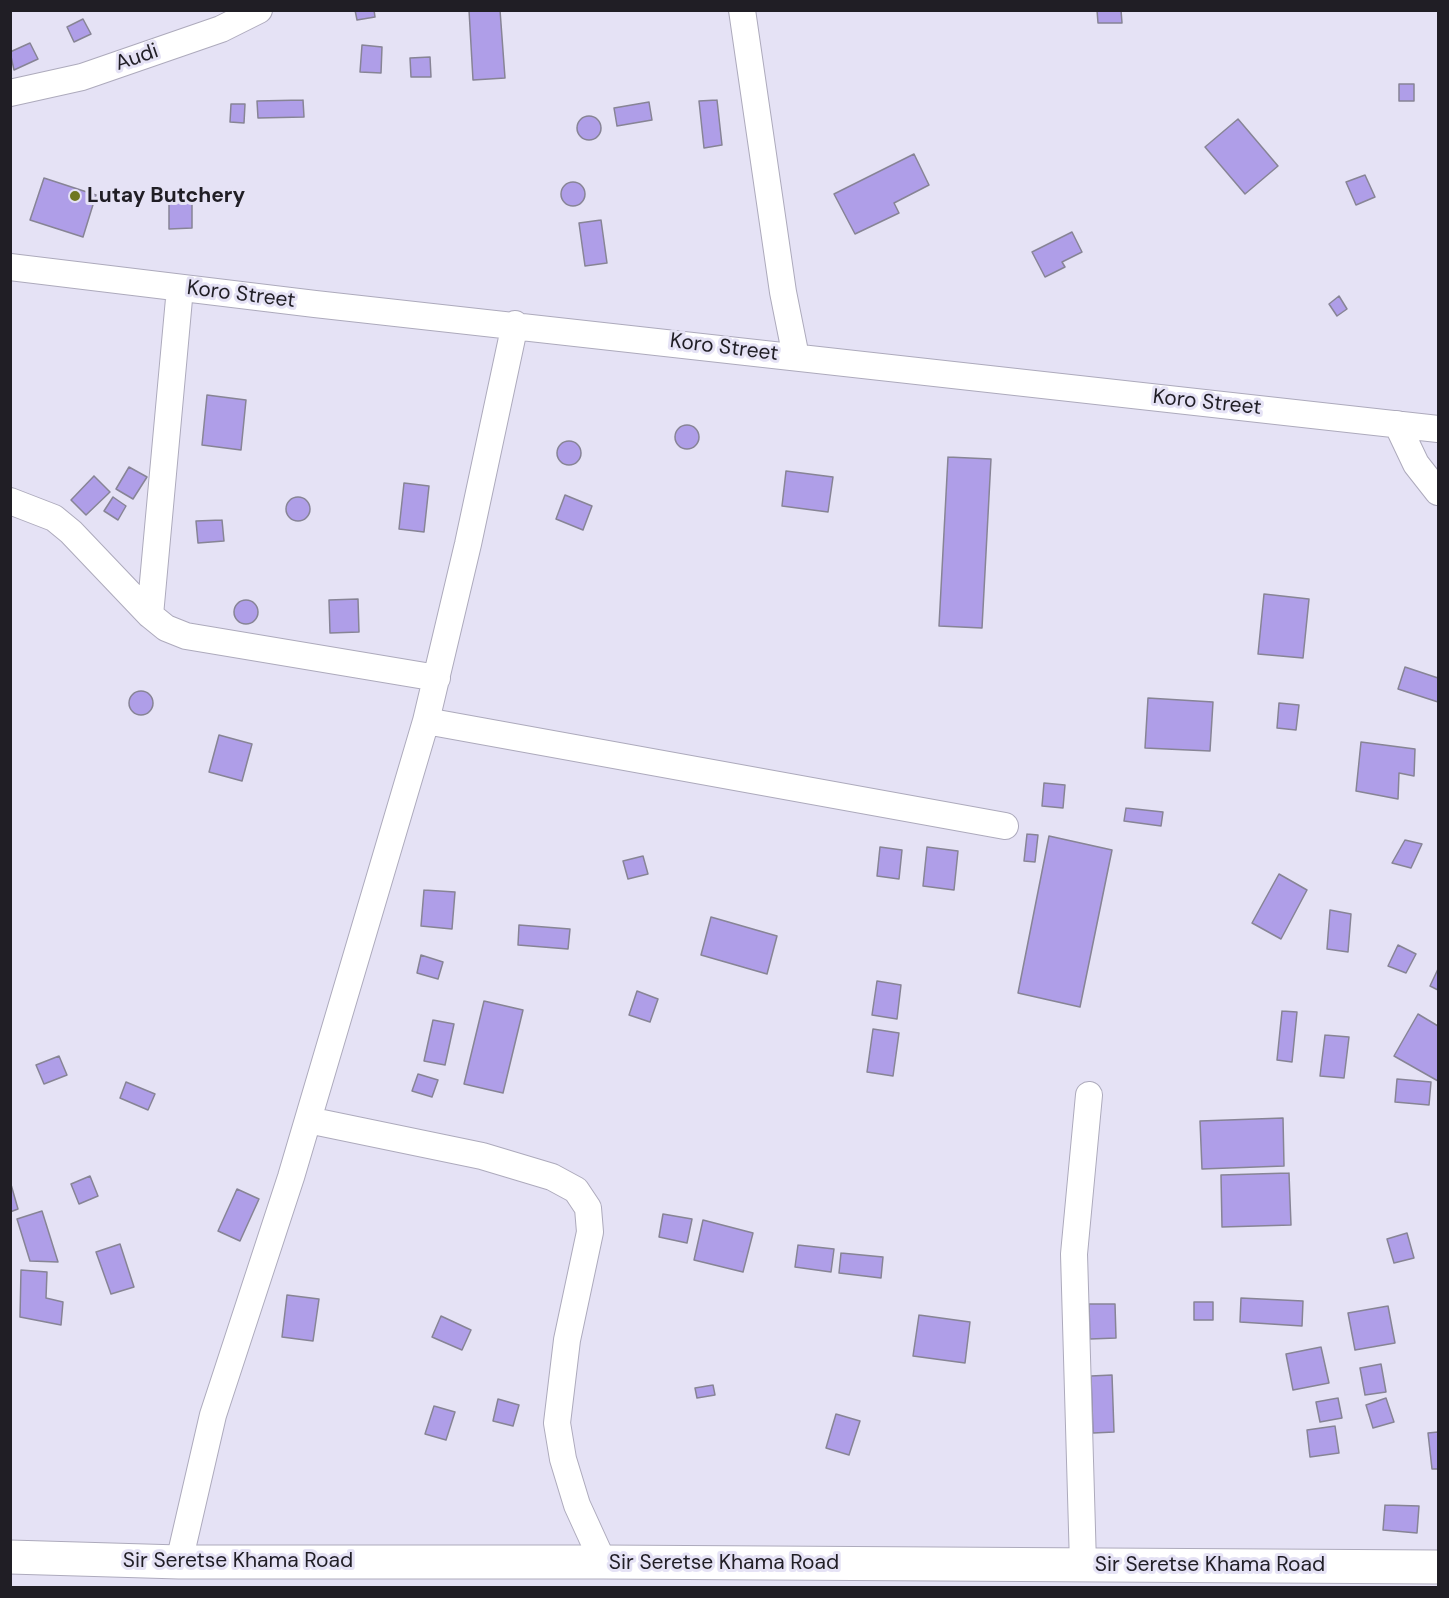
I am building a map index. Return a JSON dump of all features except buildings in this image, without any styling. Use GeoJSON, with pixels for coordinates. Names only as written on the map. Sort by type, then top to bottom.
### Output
{"type":"FeatureCollection","features":[{"type":"Feature","properties":{"kind":"main road","name":"Sir Seretse Khama Road"},"geometry":{"type":"LineString","coordinates":[[10,1557],[179,1562],[1438,1567]]}},
{"type":"Feature","properties":{"kind":"street","name":"Audi"},"geometry":{"type":"LineString","coordinates":[[10,93],[82,77],[221,29],[260,10]]}},
{"type":"Feature","properties":{"kind":"street"},"geometry":{"type":"LineString","coordinates":[[742,10],[783,292],[796,357]]}},
{"type":"Feature","properties":{"kind":"street","name":"Koro Street"},"geometry":{"type":"LineString","coordinates":[[10,267],[1438,429]]}},
{"type":"Feature","properties":{"kind":"street"},"geometry":{"type":"LineString","coordinates":[[150,615],[180,288]]}},
{"type":"Feature","properties":{"kind":"street"},"geometry":{"type":"LineString","coordinates":[[179,1562],[213,1415],[308,1119],[426,721],[515,324]]}},
{"type":"Feature","properties":{"kind":"street"},"geometry":{"type":"LineString","coordinates":[[1397,424],[1416,464],[1438,492]]}},
{"type":"Feature","properties":{"kind":"street"},"geometry":{"type":"LineString","coordinates":[[10,501],[54,518],[71,532],[150,615],[166,628],[186,636],[437,678]]}},
{"type":"Feature","properties":{"kind":"street"},"geometry":{"type":"LineString","coordinates":[[426,721],[1005,826]]}},
{"type":"Feature","properties":{"kind":"street"},"geometry":{"type":"LineString","coordinates":[[1083,1564],[1074,1254],[1089,1095]]}},
{"type":"Feature","properties":{"kind":"street"},"geometry":{"type":"LineString","coordinates":[[308,1119],[482,1156],[552,1178],[576,1190],[588,1208],[590,1232],[567,1340],[557,1423],[563,1459],[578,1505],[603,1562]]}},
{"type":"Feature","properties":{"kind":"place","name":"Lutay Butchery"},"geometry":{"type":"Point","coordinates":[75,196]}}]}
